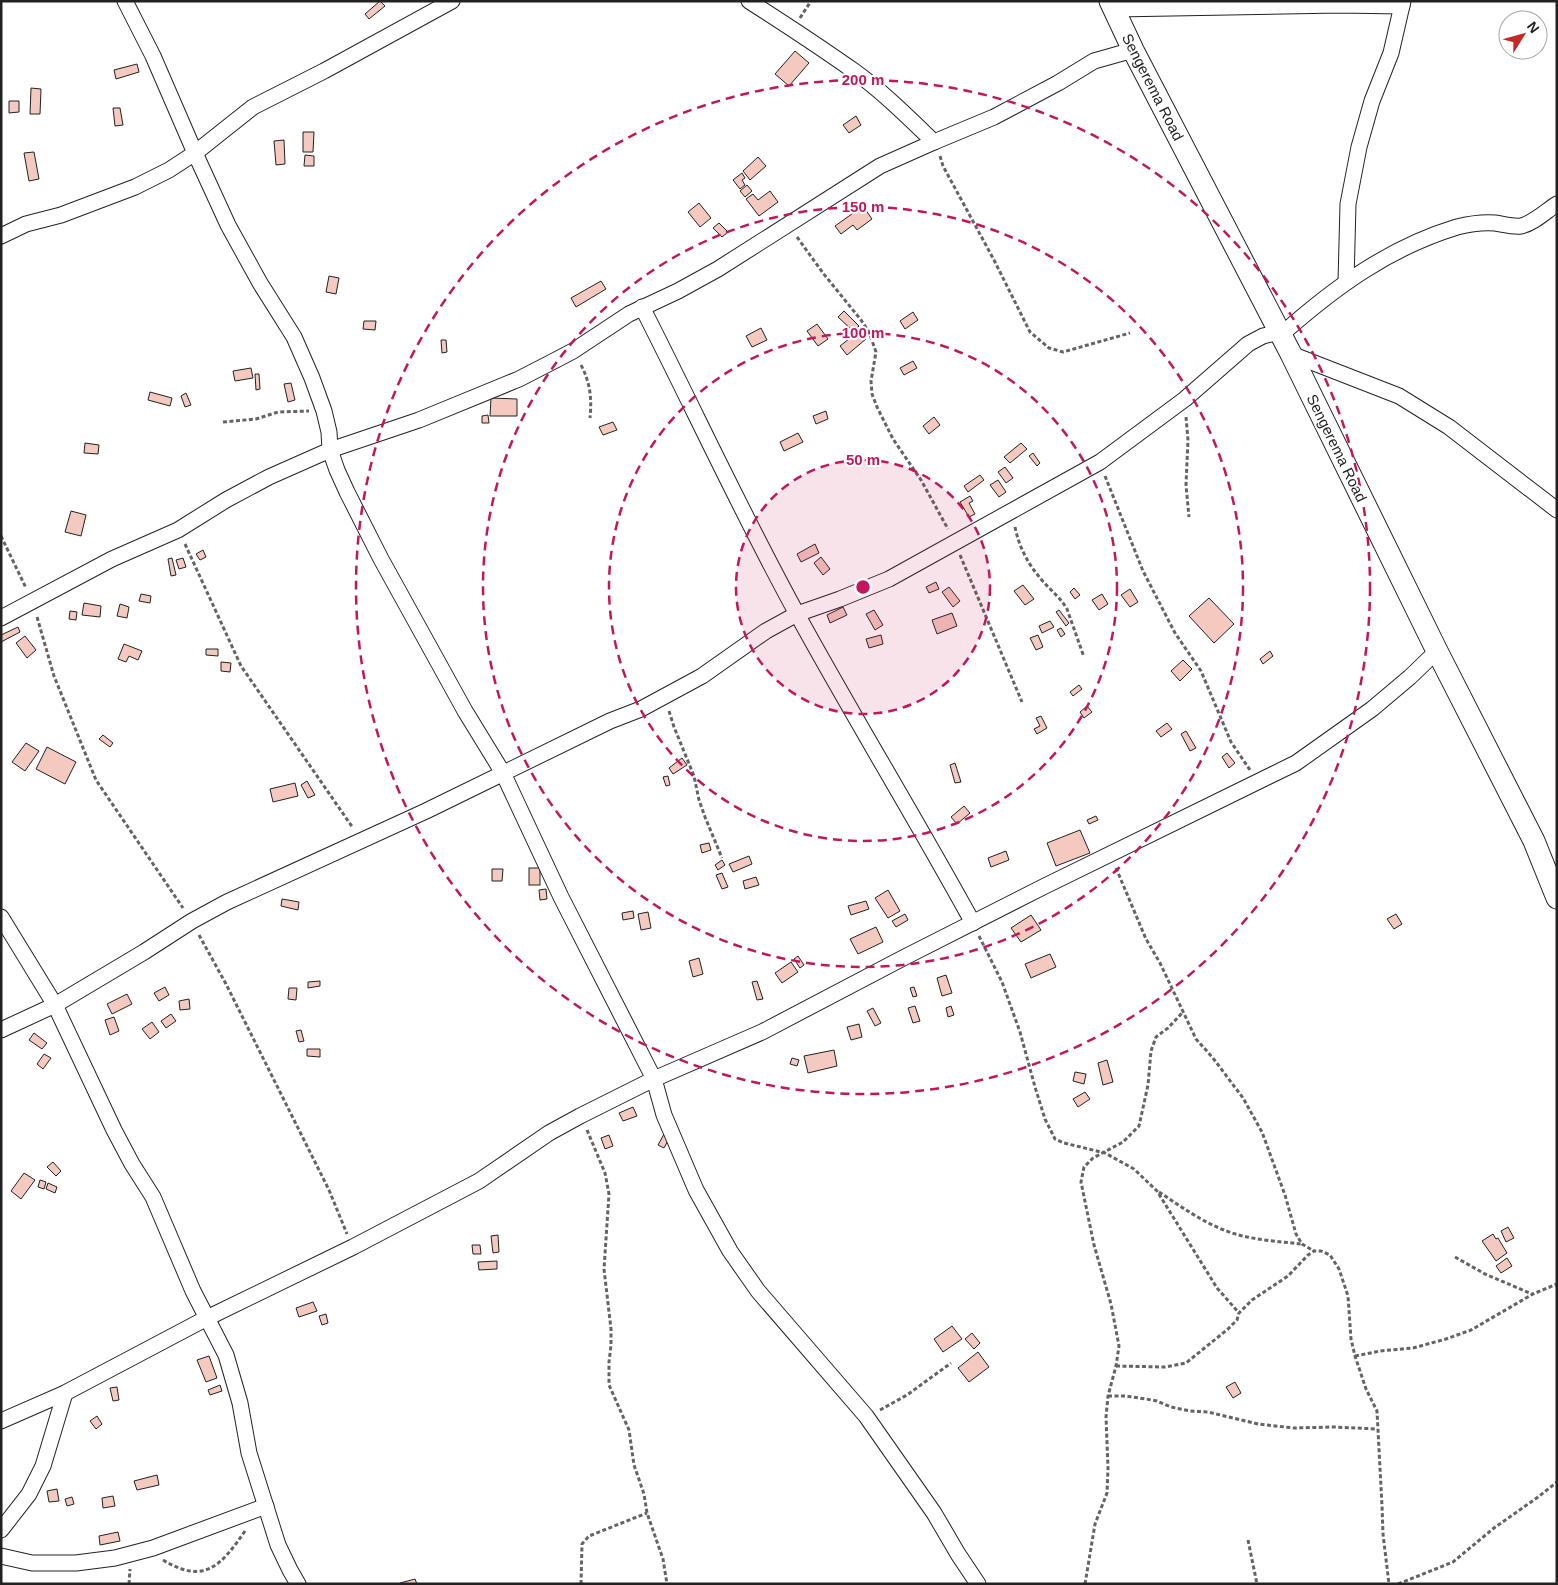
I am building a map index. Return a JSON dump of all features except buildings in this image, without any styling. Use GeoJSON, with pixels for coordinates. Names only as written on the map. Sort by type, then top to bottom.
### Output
{"type":"FeatureCollection","features":[{"type":"Feature","properties":{"kind":"main road","name":"Sengerema Road"},"geometry":{"type":"LineString","coordinates":[[1112,5],[1132,50],[1281,333],[1437,651],[1534,841],[1557,898]]}},
{"type":"Feature","properties":{"kind":"street"},"geometry":{"type":"LineString","coordinates":[[125,1],[153,56],[228,224],[260,283],[294,337],[324,411],[329,432],[330,450],[347,492],[381,560],[465,711],[503,773],[561,897],[654,1080],[664,1115],[696,1190],[730,1251],[758,1291],[866,1416],[934,1513],[978,1584]]}},
{"type":"Feature","properties":{"kind":"street"},"geometry":{"type":"LineString","coordinates":[[1,236],[26,224],[61,215],[135,187],[169,170],[195,153],[253,107],[340,63],[452,1]]}},
{"type":"Feature","properties":{"kind":"street"},"geometry":{"type":"LineString","coordinates":[[749,1],[855,72],[897,106],[934,142]]}},
{"type":"Feature","properties":{"kind":"street"},"geometry":{"type":"LineString","coordinates":[[1112,5],[1400,4],[1391,53],[1372,101],[1359,147],[1348,204],[1346,282]]}},
{"type":"Feature","properties":{"kind":"street"},"geometry":{"type":"LineString","coordinates":[[1,618],[112,559],[178,530],[226,500],[269,477],[330,450],[419,420],[519,379],[573,351],[629,314],[678,291],[718,269],[880,166],[994,118],[1094,61],[1132,50]]}},
{"type":"Feature","properties":{"kind":"street"},"geometry":{"type":"LineString","coordinates":[[1,1030],[55,1005],[226,902],[362,841],[610,721],[641,709],[702,676],[766,631],[797,614],[889,579],[1011,512],[1100,462],[1185,399],[1248,344],[1263,336],[1281,333],[1346,282],[1392,254],[1431,236],[1476,223],[1521,226],[1532,222],[1557,204]]}},
{"type":"Feature","properties":{"kind":"street"},"geometry":{"type":"LineString","coordinates":[[642,307],[692,404],[734,493],[797,614],[973,923]]}},
{"type":"Feature","properties":{"kind":"street"},"geometry":{"type":"LineString","coordinates":[[1291,354],[1400,396],[1449,427],[1557,510]]}},
{"type":"Feature","properties":{"kind":"street"},"geometry":{"type":"LineString","coordinates":[[1,1421],[65,1393],[207,1318],[353,1247],[479,1181],[549,1133],[580,1116],[654,1080],[762,1032],[905,957],[1296,763],[1372,709],[1437,651]]}},
{"type":"Feature","properties":{"kind":"street"},"geometry":{"type":"LineString","coordinates":[[1,917],[55,1005],[114,1130],[132,1164],[153,1197],[193,1291],[226,1354],[240,1403],[263,1507],[278,1545],[298,1584]]}},
{"type":"Feature","properties":{"kind":"street"},"geometry":{"type":"LineString","coordinates":[[1,1530],[29,1494],[43,1466],[65,1393]]}},
{"type":"Feature","properties":{"kind":"street"},"geometry":{"type":"LineString","coordinates":[[1,1556],[32,1563],[76,1563],[115,1558],[153,1548],[263,1507]]}},
{"type":"Feature","properties":{"kind":"path"},"geometry":{"type":"LineString","coordinates":[[934,142],[943,166],[994,260],[1030,332],[1049,348],[1064,352],[1130,333]]}},
{"type":"Feature","properties":{"kind":"path"},"geometry":{"type":"LineString","coordinates":[[788,224],[823,273],[862,320],[869,332],[876,352],[871,381],[872,394],[877,407],[893,439],[921,480],[955,543],[1022,702]]}},
{"type":"Feature","properties":{"kind":"path"},"geometry":{"type":"LineString","coordinates":[[573,351],[589,384],[592,398],[590,418]]}},
{"type":"Feature","properties":{"kind":"path"},"geometry":{"type":"LineString","coordinates":[[1185,399],[1188,440],[1186,485],[1189,517]]}},
{"type":"Feature","properties":{"kind":"path"},"geometry":{"type":"LineString","coordinates":[[223,422],[256,419],[278,412],[324,411]]}},
{"type":"Feature","properties":{"kind":"path"},"geometry":{"type":"LineString","coordinates":[[1100,462],[1143,571],[1175,633],[1201,671],[1231,742],[1258,782]]}},
{"type":"Feature","properties":{"kind":"path"},"geometry":{"type":"LineString","coordinates":[[1011,512],[1016,535],[1027,561],[1063,602],[1084,657]]}},
{"type":"Feature","properties":{"kind":"path"},"geometry":{"type":"LineString","coordinates":[[178,530],[214,604],[241,666],[362,841]]}},
{"type":"Feature","properties":{"kind":"path"},"geometry":{"type":"LineString","coordinates":[[1,536],[32,600],[54,676],[96,780],[192,921],[226,984],[325,1182],[353,1247]]}},
{"type":"Feature","properties":{"kind":"path"},"geometry":{"type":"LineString","coordinates":[[665,696],[674,727],[694,776],[699,800],[722,858]]}},
{"type":"Feature","properties":{"kind":"path"},"geometry":{"type":"LineString","coordinates":[[1110,854],[1146,939],[1171,984],[1182,1012],[1196,1038],[1243,1098],[1262,1132],[1286,1195],[1296,1234],[1302,1244]]}},
{"type":"Feature","properties":{"kind":"path"},"geometry":{"type":"LineString","coordinates":[[973,923],[1002,982],[1020,1032],[1045,1119],[1055,1139],[1104,1153],[1134,1169],[1157,1191],[1206,1223],[1225,1231],[1249,1237],[1302,1244],[1314,1251],[1321,1251],[1330,1256],[1339,1269],[1348,1296],[1351,1339],[1355,1356],[1366,1389],[1377,1410],[1383,1534],[1389,1584]]}},
{"type":"Feature","properties":{"kind":"path"},"geometry":{"type":"LineString","coordinates":[[1085,1584],[1095,1524],[1107,1493],[1106,1417],[1108,1396],[1119,1346],[1094,1245],[1081,1182],[1084,1166],[1093,1158],[1123,1142],[1139,1126],[1148,1085],[1151,1051],[1156,1037],[1168,1028],[1182,1012]]}},
{"type":"Feature","properties":{"kind":"path"},"geometry":{"type":"LineString","coordinates":[[580,1116],[602,1165],[609,1194],[604,1269],[611,1330],[609,1385],[629,1430],[634,1465],[644,1494],[647,1513],[663,1559],[667,1584]]}},
{"type":"Feature","properties":{"kind":"path"},"geometry":{"type":"LineString","coordinates":[[1157,1191],[1217,1288],[1239,1312]]}},
{"type":"Feature","properties":{"kind":"path"},"geometry":{"type":"LineString","coordinates":[[1116,1366],[1165,1367],[1186,1363],[1228,1329],[1237,1320],[1239,1312],[1252,1300],[1288,1276],[1314,1251]]}},
{"type":"Feature","properties":{"kind":"path"},"geometry":{"type":"LineString","coordinates":[[1455,1257],[1485,1274],[1533,1294]]}},
{"type":"Feature","properties":{"kind":"path"},"geometry":{"type":"LineString","coordinates":[[1355,1356],[1380,1351],[1413,1348],[1446,1339],[1484,1323],[1533,1294],[1557,1284]]}},
{"type":"Feature","properties":{"kind":"path"},"geometry":{"type":"LineString","coordinates":[[866,1416],[907,1395],[951,1363]]}},
{"type":"Feature","properties":{"kind":"path"},"geometry":{"type":"LineString","coordinates":[[1108,1396],[1125,1396],[1157,1401],[1171,1407],[1208,1412],[1267,1425],[1294,1428],[1377,1429]]}},
{"type":"Feature","properties":{"kind":"path"},"geometry":{"type":"LineString","coordinates":[[1398,1584],[1453,1562],[1494,1528],[1557,1482]]}},
{"type":"Feature","properties":{"kind":"path"},"geometry":{"type":"LineString","coordinates":[[219,1570],[263,1507]]}},
{"type":"Feature","properties":{"kind":"path"},"geometry":{"type":"LineString","coordinates":[[580,1584],[582,1544],[590,1536],[647,1513]]}},
{"type":"Feature","properties":{"kind":"path"},"geometry":{"type":"LineString","coordinates":[[1248,1540],[1257,1584]]}},
{"type":"Feature","properties":{"kind":"path"},"geometry":{"type":"LineString","coordinates":[[153,1548],[170,1569]]}}]}
